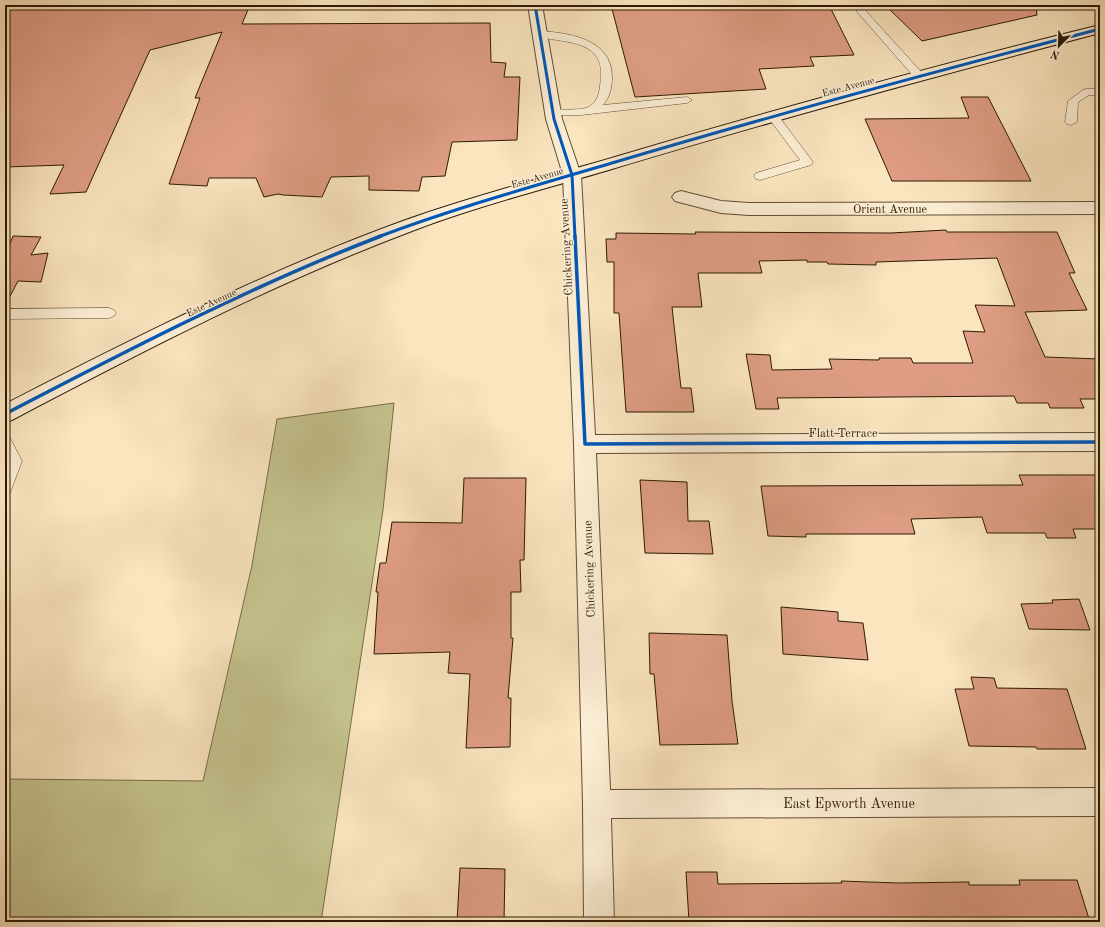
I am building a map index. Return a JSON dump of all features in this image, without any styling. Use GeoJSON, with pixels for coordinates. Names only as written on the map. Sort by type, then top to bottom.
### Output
{"type":"FeatureCollection","features":[{"type":"Feature","properties":{"kind":"street","name":"Chickering Avenue"},"geometry":{"type":"LineString","coordinates":[[535,5],[553,113],[572,175],[585,444],[597,804],[599,922]]}},
{"type":"Feature","properties":{"kind":"street","name":"Este Avenue"},"geometry":{"type":"LineString","coordinates":[[5,414],[158,335],[324,259],[409,226],[492,198],[774,116],[919,76],[1100,29]]}},
{"type":"Feature","properties":{"kind":"street","name":"Orient Avenue"},"geometry":{"type":"LineString","coordinates":[[681,197],[721,207],[749,209],[1100,208]]}},
{"type":"Feature","properties":{"kind":"street","name":"Flatt Terrace"},"geometry":{"type":"LineString","coordinates":[[585,444],[1100,442]]}},
{"type":"Feature","properties":{"kind":"street","name":"East Epworth Avenue"},"geometry":{"type":"LineString","coordinates":[[597,804],[1100,802]]}},
{"type":"Feature","properties":{"kind":"lane"},"geometry":{"type":"LineString","coordinates":[[858,5],[862,12],[919,76]]}},
{"type":"Feature","properties":{"kind":"lane"},"geometry":{"type":"LineString","coordinates":[[540,34],[555,35],[589,45],[603,57],[606,80],[604,96],[598,105],[590,110]]}},
{"type":"Feature","properties":{"kind":"lane"},"geometry":{"type":"LineString","coordinates":[[1071,122],[1073,101],[1086,92],[1100,92]]}},
{"type":"Feature","properties":{"kind":"lane"},"geometry":{"type":"LineString","coordinates":[[553,113],[687,100]]}},
{"type":"Feature","properties":{"kind":"lane"},"geometry":{"type":"LineString","coordinates":[[760,176],[808,162],[774,116]]}},
{"type":"Feature","properties":{"kind":"lane"},"geometry":{"type":"LineString","coordinates":[[5,314],[109,313]]}},
{"type":"Feature","properties":{"kind":"lane"},"geometry":{"type":"LineString","coordinates":[[5,442],[14,461],[5,489]]}},
{"type":"Feature","properties":{"kind":"shaded area"},"geometry":{"type":"Polygon","coordinates":[[[394,403],[383,510],[321,922],[5,922],[5,779],[203,781],[252,565],[277,419],[394,403]]]}},
{"type":"Feature","properties":{"kind":"building"},"geometry":{"type":"Polygon","coordinates":[[[5,5],[250,5],[242,24],[490,23],[491,62],[506,63],[504,77],[520,77],[517,140],[452,142],[445,176],[422,177],[419,191],[369,190],[369,176],[331,177],[322,197],[278,194],[264,197],[256,178],[209,178],[207,186],[169,184],[200,98],[195,98],[222,32],[150,50],[86,192],[50,194],[64,165],[5,167],[5,5]]]}},
{"type":"Feature","properties":{"kind":"building"},"geometry":{"type":"Polygon","coordinates":[[[611,5],[829,5],[854,55],[810,57],[814,66],[759,69],[766,89],[635,97],[611,5]]]}},
{"type":"Feature","properties":{"kind":"building"},"geometry":{"type":"Polygon","coordinates":[[[885,5],[1036,5],[1037,15],[922,41],[885,5]]]}},
{"type":"Feature","properties":{"kind":"building"},"geometry":{"type":"Polygon","coordinates":[[[961,97],[988,97],[1031,181],[892,181],[865,119],[969,118],[961,97]]]}},
{"type":"Feature","properties":{"kind":"building"},"geometry":{"type":"Polygon","coordinates":[[[946,230],[947,232],[1057,232],[1075,273],[1069,273],[1087,310],[1025,312],[1045,357],[1100,359],[1100,399],[1080,399],[1084,408],[1050,408],[1048,403],[1017,403],[1014,396],[777,398],[779,409],[756,409],[746,354],[770,355],[772,370],[832,369],[829,359],[879,360],[879,358],[911,358],[913,363],[973,363],[963,331],[985,332],[975,305],[1015,306],[997,258],[876,262],[876,265],[828,264],[827,262],[807,262],[807,260],[759,261],[762,273],[698,273],[702,307],[672,307],[681,388],[691,388],[694,412],[626,412],[619,313],[614,313],[614,262],[607,262],[606,239],[616,239],[616,233],[891,233],[946,230]]]}},
{"type":"Feature","properties":{"kind":"building"},"geometry":{"type":"Polygon","coordinates":[[[13,236],[41,237],[31,255],[48,253],[41,282],[18,281],[5,306],[5,256],[13,236]]]}},
{"type":"Feature","properties":{"kind":"building"},"geometry":{"type":"Polygon","coordinates":[[[1019,475],[1100,475],[1100,529],[1073,529],[1076,538],[1047,538],[1045,533],[987,533],[982,517],[911,519],[915,534],[806,534],[806,537],[768,536],[761,486],[1023,485],[1019,475]]]}},
{"type":"Feature","properties":{"kind":"building"},"geometry":{"type":"Polygon","coordinates":[[[464,478],[526,478],[524,560],[520,560],[521,592],[511,592],[511,638],[513,638],[508,698],[511,698],[510,747],[466,748],[470,674],[448,673],[450,652],[374,654],[378,592],[376,592],[380,563],[386,563],[392,522],[462,523],[464,478]]]}},
{"type":"Feature","properties":{"kind":"building"},"geometry":{"type":"Polygon","coordinates":[[[640,480],[687,482],[688,521],[709,521],[713,554],[645,553],[640,480]]]}},
{"type":"Feature","properties":{"kind":"building"},"geometry":{"type":"Polygon","coordinates":[[[1079,599],[1090,630],[1029,629],[1021,604],[1053,603],[1052,600],[1079,599]]]}},
{"type":"Feature","properties":{"kind":"building"},"geometry":{"type":"Polygon","coordinates":[[[781,607],[838,612],[838,621],[863,623],[868,660],[783,654],[781,607]]]}},
{"type":"Feature","properties":{"kind":"building"},"geometry":{"type":"Polygon","coordinates":[[[649,633],[727,635],[732,701],[738,744],[660,745],[654,674],[650,674],[649,633]]]}},
{"type":"Feature","properties":{"kind":"building"},"geometry":{"type":"Polygon","coordinates":[[[971,677],[994,678],[997,688],[1067,689],[1086,749],[1037,749],[1036,747],[969,746],[955,689],[974,689],[971,677]]]}},
{"type":"Feature","properties":{"kind":"building"},"geometry":{"type":"Polygon","coordinates":[[[460,868],[505,869],[504,922],[457,922],[460,868]]]}},
{"type":"Feature","properties":{"kind":"building"},"geometry":{"type":"Polygon","coordinates":[[[686,872],[717,872],[718,884],[842,883],[841,881],[899,883],[969,882],[969,885],[1020,885],[1019,880],[1077,880],[1090,922],[689,922],[686,872]]]}},
{"type":"Feature","properties":{"kind":"cycle path"},"geometry":{"type":"LineString","coordinates":[[535,5],[554,119],[572,175],[585,444],[1100,442]]}},
{"type":"Feature","properties":{"kind":"cycle path"},"geometry":{"type":"LineString","coordinates":[[5,414],[153,338],[254,290],[304,267],[408,226],[477,203],[655,150],[909,79],[1100,29]]}}]}
